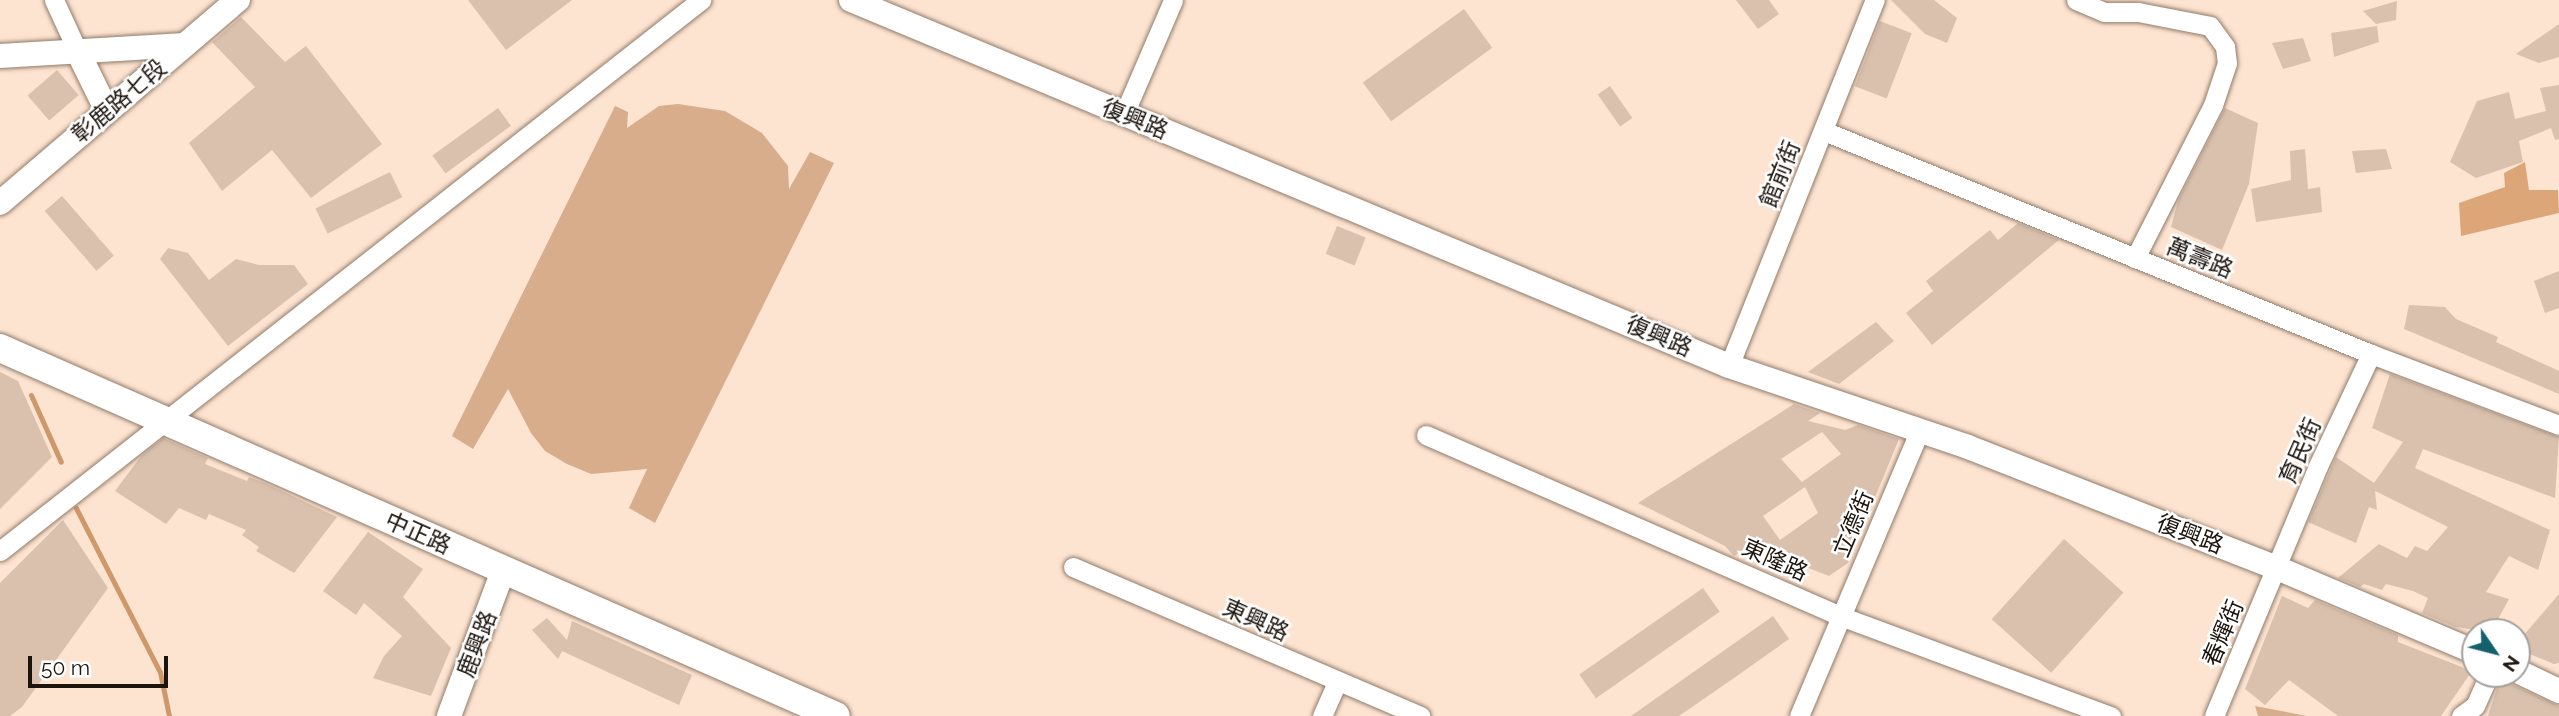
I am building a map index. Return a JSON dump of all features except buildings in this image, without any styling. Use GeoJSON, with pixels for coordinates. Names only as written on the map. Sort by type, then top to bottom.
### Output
{"type":"FeatureCollection","features":[{"type":"Feature","properties":{"kind":"main road","name":"中正路"},"geometry":{"type":"LineString","coordinates":[[0,348],[836,716]]}},
{"type":"Feature","properties":{"kind":"street"},"geometry":{"type":"LineString","coordinates":[[54,0],[107,111]]}},
{"type":"Feature","properties":{"kind":"street","name":"彰鹿路七段"},"geometry":{"type":"LineString","coordinates":[[0,203],[238,0]]}},
{"type":"Feature","properties":{"kind":"street"},"geometry":{"type":"LineString","coordinates":[[0,551],[701,0]]}},
{"type":"Feature","properties":{"kind":"street","name":"復興路"},"geometry":{"type":"LineString","coordinates":[[850,0],[1729,366],[1920,430],[2277,568],[2461,646]]}},
{"type":"Feature","properties":{"kind":"street"},"geometry":{"type":"LineString","coordinates":[[1124,114],[1173,0]]}},
{"type":"Feature","properties":{"kind":"street","name":"館前街"},"geometry":{"type":"LineString","coordinates":[[1729,366],[1875,0]]}},
{"type":"Feature","properties":{"kind":"street"},"geometry":{"type":"LineString","coordinates":[[2076,0],[2104,12],[2137,6],[2210,26],[2225,47],[2227,63],[2213,106],[2135,258]]}},
{"type":"Feature","properties":{"kind":"street"},"geometry":{"type":"LineString","coordinates":[[0,56],[185,45]]}},
{"type":"Feature","properties":{"kind":"street","name":"萬壽路"},"geometry":{"type":"LineString","coordinates":[[1824,131],[2371,355],[2559,425]]}},
{"type":"Feature","properties":{"kind":"street","name":"育民街"},"geometry":{"type":"LineString","coordinates":[[2277,568],[2318,467],[2371,355]]}},
{"type":"Feature","properties":{"kind":"street","name":"立德街"},"geometry":{"type":"LineString","coordinates":[[1799,716],[1920,430]]}},
{"type":"Feature","properties":{"kind":"street","name":"東隆路"},"geometry":{"type":"LineString","coordinates":[[1426,435],[1840,616],[2111,716]]}},
{"type":"Feature","properties":{"kind":"street","name":"東興路"},"geometry":{"type":"LineString","coordinates":[[1073,567],[1420,716]]}},
{"type":"Feature","properties":{"kind":"street","name":"春輝街"},"geometry":{"type":"LineString","coordinates":[[2214,716],[2277,568]]}},
{"type":"Feature","properties":{"kind":"street","name":"鹿興路"},"geometry":{"type":"LineString","coordinates":[[449,716],[503,571]]}},
{"type":"Feature","properties":{"kind":"street"},"geometry":{"type":"LineString","coordinates":[[2531,678],[2559,691]]}},
{"type":"Feature","properties":{"kind":"street"},"geometry":{"type":"LineString","coordinates":[[1322,716],[1337,682]]}},
{"type":"Feature","properties":{"kind":"street"},"geometry":{"type":"LineString","coordinates":[[2461,716],[2475,706],[2483,688]]}},
{"type":"Feature","properties":{"kind":"shaded area"},"geometry":{"type":"Polygon","coordinates":[[[678,104],[725,111],[762,133],[788,166],[789,189],[810,152],[834,163],[655,523],[629,508],[647,469],[591,474],[567,464],[545,451],[531,433],[508,389],[473,449],[452,436],[615,106],[628,112],[627,128],[659,106],[678,104]]]}},
{"type":"Feature","properties":{"kind":"shaded area"},"geometry":{"type":"Polygon","coordinates":[[[2525,162],[2529,190],[2558,190],[2559,213],[2461,236],[2459,203],[2505,187],[2504,173],[2525,162]]]}},
{"type":"Feature","properties":{"kind":"shaded area"},"geometry":{"type":"Polygon","coordinates":[[[2255,706],[2307,716],[2258,716],[2255,706]]]}},
{"type":"Feature","properties":{"kind":"waterway"},"geometry":{"type":"LineString","coordinates":[[31,395],[61,462]]}},
{"type":"Feature","properties":{"kind":"waterway"},"geometry":{"type":"LineString","coordinates":[[76,508],[160,672],[169,716]]}}]}
